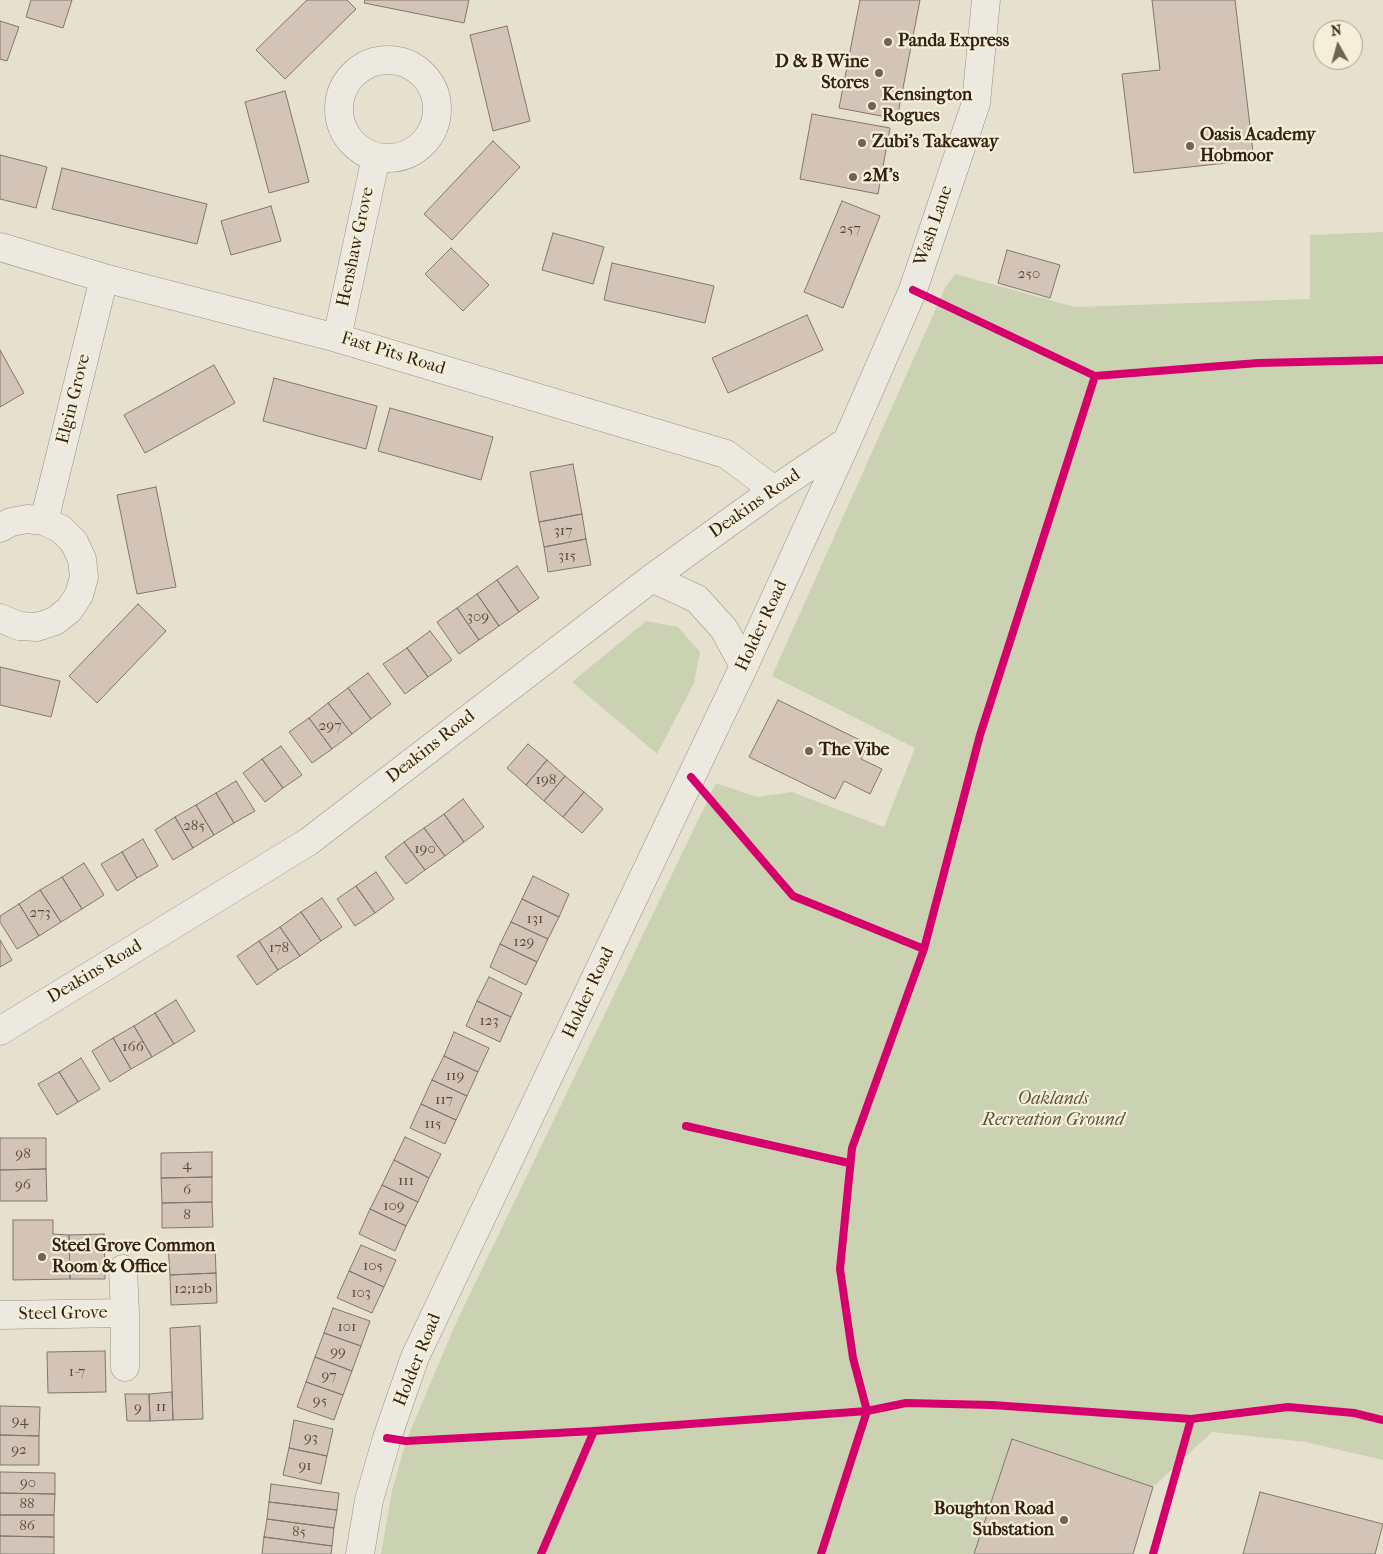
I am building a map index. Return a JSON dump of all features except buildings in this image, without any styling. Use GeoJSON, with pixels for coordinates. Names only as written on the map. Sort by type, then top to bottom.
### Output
{"type":"FeatureCollection","features":[{"type":"Feature","properties":{"kind":"street","name":"Wash Lane"},"geometry":{"type":"LineString","coordinates":[[846,441],[913,290],[976,103],[986,0]]}},
{"type":"Feature","properties":{"kind":"street","name":"Henshaw Grove"},"geometry":{"type":"LineString","coordinates":[[337,338],[376,157]]}},
{"type":"Feature","properties":{"kind":"street","name":"Fast Pits Road"},"geometry":{"type":"LineString","coordinates":[[0,247],[104,278],[337,338],[726,454],[774,490]]}},
{"type":"Feature","properties":{"kind":"street","name":"Elgin Grove"},"geometry":{"type":"LineString","coordinates":[[44,521],[104,278]]}},
{"type":"Feature","properties":{"kind":"street","name":"Deakins Road"},"geometry":{"type":"LineString","coordinates":[[0,1030],[308,842],[652,578],[774,490],[846,441]]}},
{"type":"Feature","properties":{"kind":"street","name":"Holder Road"},"geometry":{"type":"LineString","coordinates":[[360,1554],[372,1491],[387,1438],[415,1357],[744,666],[846,441]]}},
{"type":"Feature","properties":{"kind":"street"},"geometry":{"type":"LineString","coordinates":[[0,528],[11,522],[27,519],[44,521],[61,529],[74,542],[82,559],[84,577],[79,595],[69,610],[55,621],[37,627],[19,626],[0,618]]}},
{"type":"Feature","properties":{"kind":"street"},"geometry":{"type":"LineString","coordinates":[[652,578],[697,599],[724,629],[744,666]]}},
{"type":"Feature","properties":{"kind":"street","name":"Steel Grove"},"geometry":{"type":"LineString","coordinates":[[123,1269],[126,1313],[125,1367]]}},
{"type":"Feature","properties":{"kind":"street","name":"Steel Grove"},"geometry":{"type":"LineString","coordinates":[[0,1315],[126,1313]]}},
{"type":"Feature","properties":{"kind":"green space","name":"Oaklands Recreation Ground"},"geometry":{"type":"Polygon","coordinates":[[[1383,232],[1383,1460],[1306,1442],[1212,1432],[1153,1487],[1012,1439],[974,1554],[381,1554],[392,1491],[406,1441],[455,1325],[716,783],[757,797],[792,792],[884,827],[915,748],[772,676],[946,286],[955,274],[1075,307],[1310,299],[1310,235],[1383,232]]]}},
{"type":"Feature","properties":{"kind":"green space"},"geometry":{"type":"Polygon","coordinates":[[[646,621],[678,627],[700,652],[694,683],[657,754],[572,682],[646,621]]]}},
{"type":"Feature","properties":{"kind":"cycle path"},"geometry":{"type":"LineString","coordinates":[[913,290],[1095,376],[1258,363],[1383,360]]}},
{"type":"Feature","properties":{"kind":"cycle path"},"geometry":{"type":"LineString","coordinates":[[821,1554],[867,1411],[853,1358],[840,1269],[852,1148],[924,949],[980,735],[1095,376]]}},
{"type":"Feature","properties":{"kind":"cycle path"},"geometry":{"type":"LineString","coordinates":[[691,777],[793,896],[924,949]]}},
{"type":"Feature","properties":{"kind":"cycle path"},"geometry":{"type":"LineString","coordinates":[[686,1126],[849,1163]]}},
{"type":"Feature","properties":{"kind":"cycle path"},"geometry":{"type":"LineString","coordinates":[[387,1438],[406,1441],[594,1431],[867,1411],[906,1403],[992,1405],[1191,1419],[1153,1554]]}},
{"type":"Feature","properties":{"kind":"cycle path"},"geometry":{"type":"LineString","coordinates":[[1191,1419],[1288,1407],[1354,1413],[1383,1420]]}},
{"type":"Feature","properties":{"kind":"cycle path"},"geometry":{"type":"LineString","coordinates":[[541,1554],[594,1431]]}},
{"type":"Feature","properties":{"kind":"place","name":"Panda Express"},"geometry":{"type":"Point","coordinates":[888,42]}},
{"type":"Feature","properties":{"kind":"place","name":"D & B Wine Stores"},"geometry":{"type":"Point","coordinates":[879,73]}},
{"type":"Feature","properties":{"kind":"place","name":"Kensington Rogues"},"geometry":{"type":"Point","coordinates":[872,106]}},
{"type":"Feature","properties":{"kind":"place","name":"Zubi's Takeaway"},"geometry":{"type":"Point","coordinates":[862,143]}},
{"type":"Feature","properties":{"kind":"place","name":"Oasis Academy Hobmoor"},"geometry":{"type":"Point","coordinates":[1190,146]}},
{"type":"Feature","properties":{"kind":"place","name":"2M's"},"geometry":{"type":"Point","coordinates":[853,177]}},
{"type":"Feature","properties":{"kind":"place","name":"The Vibe"},"geometry":{"type":"Point","coordinates":[809,751]}},
{"type":"Feature","properties":{"kind":"place","name":"Steel Grove Common Room & Office"},"geometry":{"type":"Point","coordinates":[42,1257]}},
{"type":"Feature","properties":{"kind":"place","name":"Boughton Road Substation"},"geometry":{"type":"Point","coordinates":[1064,1520]}}]}
